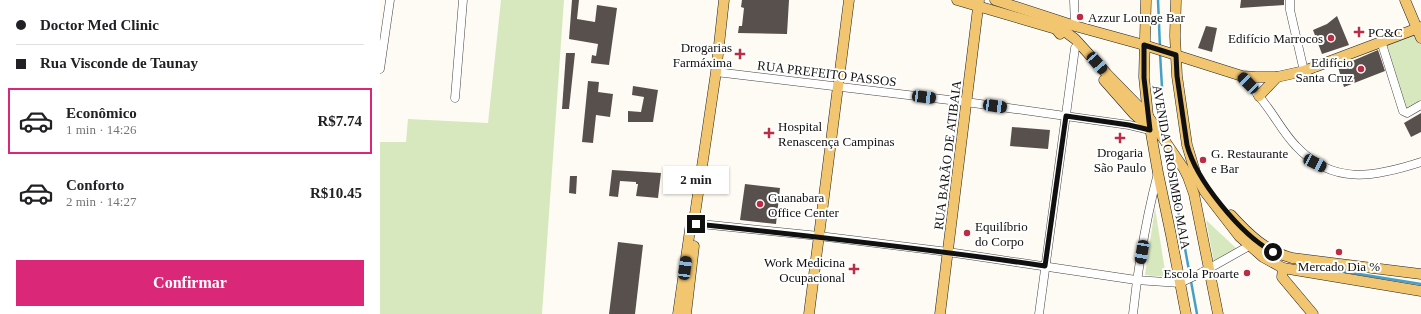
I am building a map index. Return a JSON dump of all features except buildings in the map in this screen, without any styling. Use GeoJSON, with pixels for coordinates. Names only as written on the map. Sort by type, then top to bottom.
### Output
{"type":"FeatureCollection","features":[{"type":"Feature","properties":{"kind":"main road"},"geometry":{"type":"LineString","coordinates":[[678,314],[694,220],[716,72],[724,0]]}},
{"type":"Feature","properties":{"kind":"main road"},"geometry":{"type":"LineString","coordinates":[[809,314],[849,0]]}},
{"type":"Feature","properties":{"kind":"main road","name":"AVENIDA OROSIMBO MAIA"},"geometry":{"type":"LineString","coordinates":[[956,0],[979,3],[1067,34],[1075,39],[1148,116],[1178,158],[1188,177],[1194,194],[1205,270],[1218,314]]}},
{"type":"Feature","properties":{"kind":"main road"},"geometry":{"type":"LineString","coordinates":[[995,0],[1074,26],[1147,46],[1242,76],[1256,77],[1277,77],[1304,71],[1419,27]]}},
{"type":"Feature","properties":{"kind":"main road","name":"AVENIDA OROSIMBO MAIA"},"geometry":{"type":"LineString","coordinates":[[1146,0],[1147,46],[1144,78],[1148,116],[1158,173],[1183,281],[1186,314]]}},
{"type":"Feature","properties":{"kind":"main road","name":"AVENIDA OROSIMBO MAIA"},"geometry":{"type":"LineString","coordinates":[[1176,0],[1173,54],[1188,148]]}},
{"type":"Feature","properties":{"kind":"main road"},"geometry":{"type":"LineString","coordinates":[[1405,0],[1419,27],[1421,38]]}},
{"type":"Feature","properties":{"kind":"main road","name":"RUA BARÃO DE ATIBAIA"},"geometry":{"type":"LineString","coordinates":[[940,314],[979,3]]}},
{"type":"Feature","properties":{"kind":"main road"},"geometry":{"type":"LineString","coordinates":[[1056,29],[1134,114],[1150,129]]}},
{"type":"Feature","properties":{"kind":"main road"},"geometry":{"type":"LineString","coordinates":[[1259,96],[1277,77]]}},
{"type":"Feature","properties":{"kind":"main road"},"geometry":{"type":"LineString","coordinates":[[1188,148],[1196,175],[1205,192],[1239,236],[1263,257],[1284,268],[1421,291]]}},
{"type":"Feature","properties":{"kind":"main road"},"geometry":{"type":"LineString","coordinates":[[1188,148],[1200,176],[1216,198],[1247,233],[1273,252],[1292,258],[1421,274]]}},
{"type":"Feature","properties":{"kind":"main road"},"geometry":{"type":"LineString","coordinates":[[686,314],[694,220]]}},
{"type":"Feature","properties":{"kind":"main road"},"geometry":{"type":"LineString","coordinates":[[1284,268],[1282,277],[1313,314]]}},
{"type":"Feature","properties":{"kind":"street"},"geometry":{"type":"LineString","coordinates":[[380,70],[390,0]]}},
{"type":"Feature","properties":{"kind":"street"},"geometry":{"type":"LineString","coordinates":[[455,98],[463,0]]}},
{"type":"Feature","properties":{"kind":"street"},"geometry":{"type":"LineString","coordinates":[[1074,0],[1074,26]]}},
{"type":"Feature","properties":{"kind":"street"},"geometry":{"type":"LineString","coordinates":[[1290,0],[1290,10],[1304,71]]}},
{"type":"Feature","properties":{"kind":"street"},"geometry":{"type":"LineString","coordinates":[[1381,41],[1403,111],[1407,113],[1421,105]]}},
{"type":"Feature","properties":{"kind":"street"},"geometry":{"type":"LineString","coordinates":[[1039,314],[1075,48]]}},
{"type":"Feature","properties":{"kind":"street","name":"RUA PREFEITO PASSOS"},"geometry":{"type":"LineString","coordinates":[[716,72],[966,102],[1150,129]]}},
{"type":"Feature","properties":{"kind":"street"},"geometry":{"type":"LineString","coordinates":[[1242,76],[1259,96],[1296,146],[1315,163],[1343,174],[1364,176],[1390,172],[1421,162]]}},
{"type":"Feature","properties":{"kind":"street"},"geometry":{"type":"LineString","coordinates":[[1133,314],[1136,280],[1158,173]]}},
{"type":"Feature","properties":{"kind":"street"},"geometry":{"type":"LineString","coordinates":[[694,220],[948,252],[1136,280],[1183,281],[1249,246]]}},
{"type":"Feature","properties":{"kind":"green space"},"geometry":{"type":"Polygon","coordinates":[[[501,0],[564,0],[542,314],[380,314],[380,142],[406,142],[408,119],[488,123],[501,0]]]}},
{"type":"Feature","properties":{"kind":"green space"},"geometry":{"type":"Polygon","coordinates":[[[1417,28],[1421,38],[1421,105],[1403,115],[1380,42],[1417,28]]]}},
{"type":"Feature","properties":{"kind":"green space"},"geometry":{"type":"Polygon","coordinates":[[[1155,208],[1166,277],[1145,275],[1155,208]]]}},
{"type":"Feature","properties":{"kind":"green space"},"geometry":{"type":"Polygon","coordinates":[[[1206,220],[1237,249],[1214,262],[1206,220]]]}},
{"type":"Feature","properties":{"kind":"waterway"},"geometry":{"type":"LineString","coordinates":[[1158,0],[1160,48]]}},
{"type":"Feature","properties":{"kind":"waterway"},"geometry":{"type":"LineString","coordinates":[[1160,53],[1164,122]]}},
{"type":"Feature","properties":{"kind":"waterway"},"geometry":{"type":"LineString","coordinates":[[1173,183],[1197,314]]}},
{"type":"Feature","properties":{"kind":"waterway"},"geometry":{"type":"LineString","coordinates":[[1310,266],[1421,284]]}},
{"type":"Feature","properties":{"kind":"place","name":"Azzur Lounge Bar"},"geometry":{"type":"Point","coordinates":[1080,17]}},
{"type":"Feature","properties":{"kind":"place","name":"PC&C"},"geometry":{"type":"Point","coordinates":[1359,32]}},
{"type":"Feature","properties":{"kind":"place","name":"Edifício Marrocos"},"geometry":{"type":"Point","coordinates":[1331,38]}},
{"type":"Feature","properties":{"kind":"place","name":"Drogarias Farmáxima"},"geometry":{"type":"Point","coordinates":[740,54]}},
{"type":"Feature","properties":{"kind":"place","name":"Edifício Santa Cruz"},"geometry":{"type":"Point","coordinates":[1361,69]}},
{"type":"Feature","properties":{"kind":"place","name":"Hospital Renascença Campinas"},"geometry":{"type":"Point","coordinates":[769,133]}},
{"type":"Feature","properties":{"kind":"place","name":"Drogaria São Paulo"},"geometry":{"type":"Point","coordinates":[1120,138]}},
{"type":"Feature","properties":{"kind":"place","name":"G. Restaurante e Bar"},"geometry":{"type":"Point","coordinates":[1203,160]}},
{"type":"Feature","properties":{"kind":"place","name":"Guanabara Office Center"},"geometry":{"type":"Point","coordinates":[760,204]}},
{"type":"Feature","properties":{"kind":"place","name":"Equilíbrio do Corpo"},"geometry":{"type":"Point","coordinates":[967,233]}},
{"type":"Feature","properties":{"kind":"place","name":"Mercado Dia %"},"geometry":{"type":"Point","coordinates":[1339,252]}},
{"type":"Feature","properties":{"kind":"place","name":"Work Medicina Ocupacional"},"geometry":{"type":"Point","coordinates":[854,269]}},
{"type":"Feature","properties":{"kind":"place","name":"Escola Proarte"},"geometry":{"type":"Point","coordinates":[1247,273]}},
{"type":"Feature","properties":{"kind":"route"},"geometry":{"type":"LineString","coordinates":[[696,224],[819,236],[1045,266],[1066,116],[1137,126],[1150,130],[1144,78],[1144,45],[1176,55],[1177,76],[1187,145],[1195,166],[1200,176],[1216,198],[1242,228],[1258,242],[1273,252]]}}]}
